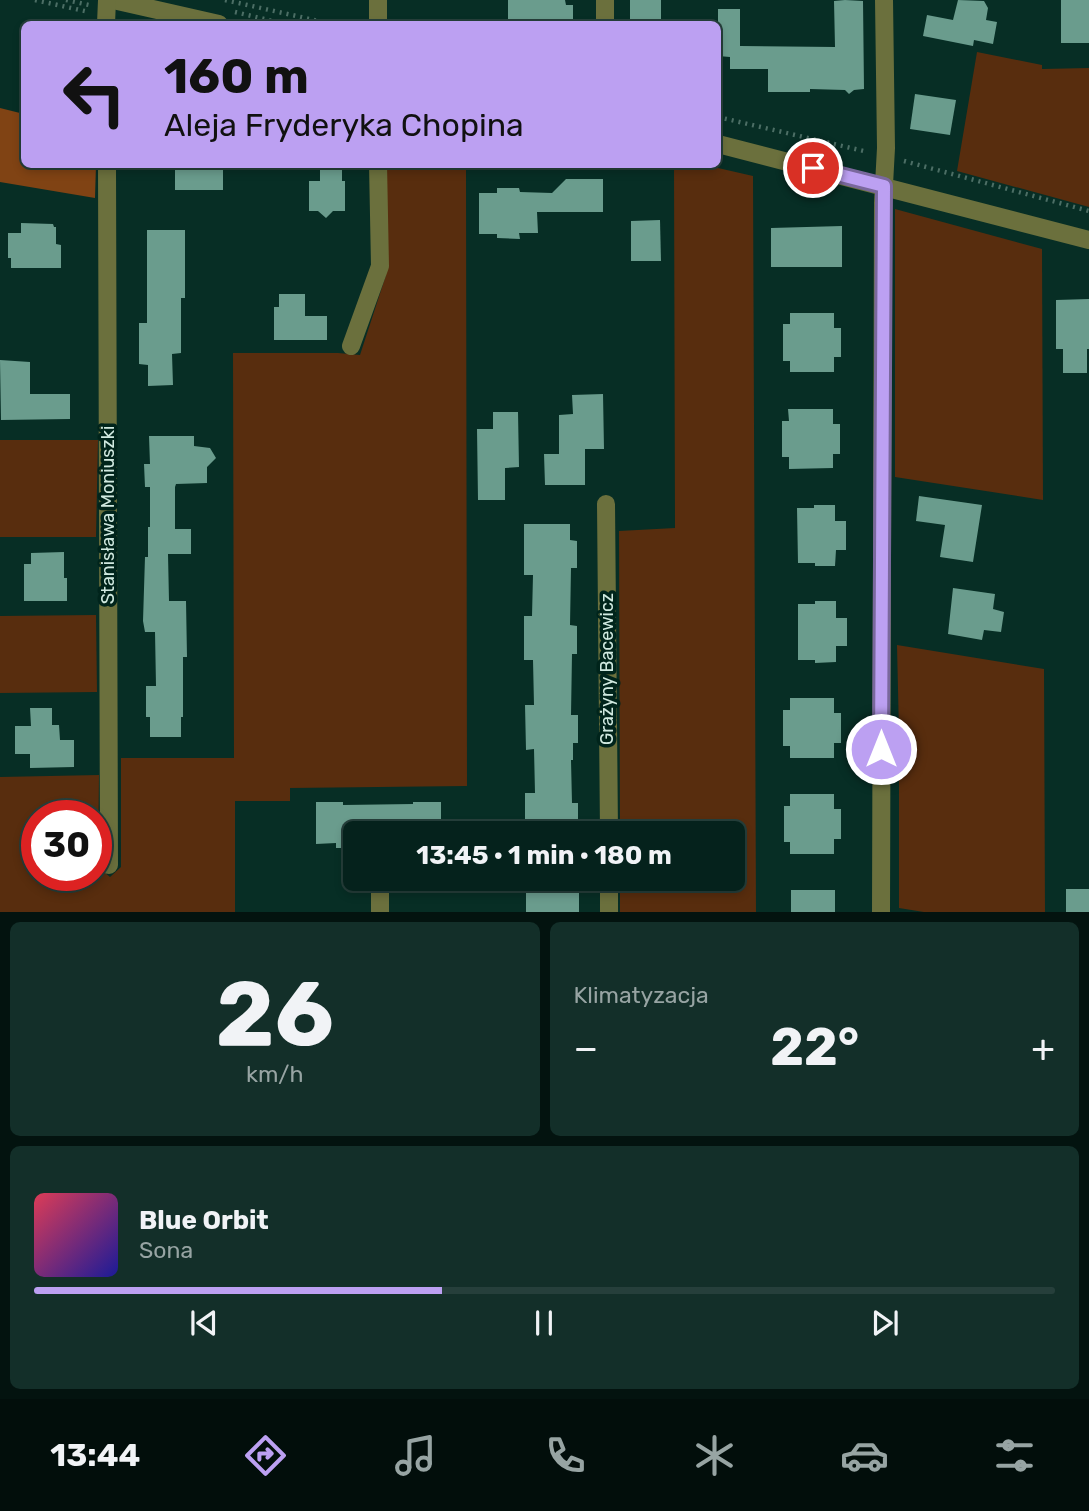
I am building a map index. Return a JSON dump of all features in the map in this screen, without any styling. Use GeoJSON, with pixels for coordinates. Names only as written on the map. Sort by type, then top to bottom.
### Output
{"type":"FeatureCollection","features":[{"type":"Feature","properties":{"kind":"street"},"geometry":{"type":"LineString","coordinates":[[106,21],[107,0]]}},
{"type":"Feature","properties":{"kind":"street"},"geometry":{"type":"LineString","coordinates":[[113,0],[206,21]]}},
{"type":"Feature","properties":{"kind":"street"},"geometry":{"type":"LineString","coordinates":[[378,0],[378,21]]}},
{"type":"Feature","properties":{"kind":"street"},"geometry":{"type":"LineString","coordinates":[[605,0],[605,21]]}},
{"type":"Feature","properties":{"kind":"street"},"geometry":{"type":"LineString","coordinates":[[881,912],[886,148],[884,0]]}},
{"type":"Feature","properties":{"kind":"street"},"geometry":{"type":"LineString","coordinates":[[721,145],[1089,240]]}},
{"type":"Feature","properties":{"kind":"street","name":"Stanisława Moniuszki"},"geometry":{"type":"LineString","coordinates":[[107,168],[109,800]]}},
{"type":"Feature","properties":{"kind":"street"},"geometry":{"type":"LineString","coordinates":[[351,346],[380,267],[378,168]]}},
{"type":"Feature","properties":{"kind":"street","name":"Grażyny Bacewicz"},"geometry":{"type":"LineString","coordinates":[[606,504],[608,821]]}},
{"type":"Feature","properties":{"kind":"street"},"geometry":{"type":"LineString","coordinates":[[380,891],[380,912]]}},
{"type":"Feature","properties":{"kind":"street"},"geometry":{"type":"LineString","coordinates":[[609,891],[609,912]]}},
{"type":"Feature","properties":{"kind":"path"},"geometry":{"type":"LineString","coordinates":[[225,0],[319,21]]}},
{"type":"Feature","properties":{"kind":"shaded area"},"geometry":{"type":"Polygon","coordinates":[[[977,52],[1042,65],[1042,69],[1089,68],[1089,207],[957,171],[977,52]]]}},
{"type":"Feature","properties":{"kind":"shaded area"},"geometry":{"type":"Polygon","coordinates":[[[0,108],[21,113],[21,168],[96,168],[95,198],[0,182],[0,108]]]}},
{"type":"Feature","properties":{"kind":"shaded area"},"geometry":{"type":"Polygon","coordinates":[[[386,168],[466,168],[467,786],[290,788],[290,801],[235,801],[235,912],[0,912],[0,777],[99,775],[99,800],[21,800],[21,891],[112,891],[112,875],[121,867],[121,758],[234,758],[233,353],[360,355],[386,275],[386,168]]]}},
{"type":"Feature","properties":{"kind":"shaded area"},"geometry":{"type":"Polygon","coordinates":[[[674,168],[718,168],[753,176],[756,912],[620,912],[620,891],[745,891],[745,821],[620,821],[619,531],[675,528],[674,168]]]}},
{"type":"Feature","properties":{"kind":"shaded area"},"geometry":{"type":"Polygon","coordinates":[[[895,209],[1042,249],[1043,500],[895,477],[895,209]]]}},
{"type":"Feature","properties":{"kind":"shaded area"},"geometry":{"type":"Polygon","coordinates":[[[0,440],[98,440],[96,537],[0,537],[0,440]]]}},
{"type":"Feature","properties":{"kind":"shaded area"},"geometry":{"type":"Polygon","coordinates":[[[96,615],[97,692],[0,693],[0,616],[96,615]]]}},
{"type":"Feature","properties":{"kind":"shaded area"},"geometry":{"type":"Polygon","coordinates":[[[897,645],[1044,669],[1045,912],[924,912],[899,908],[897,645]]]}},
{"type":"Feature","properties":{"kind":"building"},"geometry":{"type":"Polygon","coordinates":[[[508,0],[565,0],[566,5],[573,5],[573,21],[508,21],[508,0]]]}},
{"type":"Feature","properties":{"kind":"building"},"geometry":{"type":"Polygon","coordinates":[[[630,0],[661,0],[661,21],[630,21],[630,0]]]}},
{"type":"Feature","properties":{"kind":"building"},"geometry":{"type":"Polygon","coordinates":[[[958,0],[984,1],[988,8],[986,20],[997,22],[993,44],[974,40],[973,46],[923,36],[927,15],[953,20],[958,0]]]}},
{"type":"Feature","properties":{"kind":"building"},"geometry":{"type":"Polygon","coordinates":[[[1061,0],[1089,0],[1089,43],[1061,43],[1061,0]]]}},
{"type":"Feature","properties":{"kind":"building"},"geometry":{"type":"Polygon","coordinates":[[[834,1],[863,1],[864,89],[854,90],[849,94],[845,90],[810,89],[810,92],[768,92],[768,69],[730,69],[730,57],[721,56],[721,21],[718,21],[718,9],[740,9],[740,46],[835,47],[834,1]]]}},
{"type":"Feature","properties":{"kind":"building"},"geometry":{"type":"Polygon","coordinates":[[[915,94],[956,100],[950,135],[910,129],[915,94]]]}},
{"type":"Feature","properties":{"kind":"building"},"geometry":{"type":"Polygon","coordinates":[[[175,168],[223,168],[223,190],[175,190],[175,168]]]}},
{"type":"Feature","properties":{"kind":"building"},"geometry":{"type":"Polygon","coordinates":[[[320,168],[342,168],[345,211],[333,211],[326,218],[318,211],[309,211],[309,181],[320,181],[320,168]]]}},
{"type":"Feature","properties":{"kind":"building"},"geometry":{"type":"Polygon","coordinates":[[[566,179],[603,179],[603,212],[537,212],[538,233],[519,233],[520,239],[497,238],[497,234],[479,234],[479,193],[497,193],[497,188],[519,188],[520,192],[552,193],[566,179]]]}},
{"type":"Feature","properties":{"kind":"building"},"geometry":{"type":"Polygon","coordinates":[[[660,220],[661,261],[631,261],[631,221],[660,220]]]}},
{"type":"Feature","properties":{"kind":"building"},"geometry":{"type":"Polygon","coordinates":[[[21,223],[53,224],[56,227],[56,244],[61,245],[61,268],[11,268],[11,258],[8,258],[8,233],[21,233],[21,223]]]}},
{"type":"Feature","properties":{"kind":"building"},"geometry":{"type":"Polygon","coordinates":[[[842,226],[842,267],[771,267],[771,228],[842,226]]]}},
{"type":"Feature","properties":{"kind":"building"},"geometry":{"type":"Polygon","coordinates":[[[147,230],[185,230],[185,298],[181,298],[181,353],[172,354],[173,385],[148,386],[148,365],[139,364],[139,323],[147,323],[147,230]]]}},
{"type":"Feature","properties":{"kind":"building"},"geometry":{"type":"Polygon","coordinates":[[[279,294],[305,294],[305,316],[327,316],[327,340],[274,340],[274,307],[279,307],[279,294]]]}},
{"type":"Feature","properties":{"kind":"building"},"geometry":{"type":"Polygon","coordinates":[[[1089,299],[1087,373],[1063,373],[1063,349],[1056,349],[1056,300],[1089,299]]]}},
{"type":"Feature","properties":{"kind":"building"},"geometry":{"type":"Polygon","coordinates":[[[790,313],[834,313],[834,328],[841,328],[841,357],[834,357],[834,372],[790,372],[790,361],[783,361],[783,324],[790,324],[790,313]]]}},
{"type":"Feature","properties":{"kind":"building"},"geometry":{"type":"Polygon","coordinates":[[[0,360],[30,362],[30,394],[70,394],[70,419],[1,420],[0,360]]]}},
{"type":"Feature","properties":{"kind":"building"},"geometry":{"type":"Polygon","coordinates":[[[603,394],[604,449],[585,449],[585,485],[545,485],[544,454],[559,454],[559,415],[573,414],[572,395],[603,394]]]}},
{"type":"Feature","properties":{"kind":"building"},"geometry":{"type":"Polygon","coordinates":[[[788,409],[833,409],[833,424],[840,424],[840,454],[833,454],[833,468],[789,469],[789,457],[782,457],[782,421],[789,421],[788,409]]]}},
{"type":"Feature","properties":{"kind":"building"},"geometry":{"type":"Polygon","coordinates":[[[493,412],[518,412],[519,467],[505,468],[505,500],[478,500],[477,429],[493,429],[493,412]]]}},
{"type":"Feature","properties":{"kind":"building"},"geometry":{"type":"Polygon","coordinates":[[[149,436],[194,436],[194,446],[210,448],[216,458],[207,467],[207,483],[176,484],[175,487],[175,529],[191,529],[191,554],[168,554],[169,601],[186,601],[187,657],[183,657],[181,737],[150,737],[150,717],[146,717],[146,686],[156,686],[155,632],[145,632],[143,621],[145,557],[148,557],[150,527],[150,487],[145,487],[144,464],[150,464],[149,436]]]}},
{"type":"Feature","properties":{"kind":"building"},"geometry":{"type":"Polygon","coordinates":[[[919,496],[982,505],[973,562],[940,557],[945,525],[916,521],[919,496]]]}},
{"type":"Feature","properties":{"kind":"building"},"geometry":{"type":"Polygon","coordinates":[[[814,505],[835,505],[835,521],[846,521],[846,550],[836,550],[835,566],[798,563],[797,508],[814,508],[814,505]]]}},
{"type":"Feature","properties":{"kind":"building"},"geometry":{"type":"Polygon","coordinates":[[[524,524],[570,524],[570,540],[577,541],[577,568],[571,568],[570,625],[577,626],[577,654],[572,654],[571,715],[578,715],[578,743],[573,743],[571,760],[572,803],[578,803],[578,821],[525,821],[525,793],[535,793],[534,749],[526,750],[525,705],[534,705],[533,660],[524,660],[524,616],[532,616],[533,575],[524,575],[524,524]]]}},
{"type":"Feature","properties":{"kind":"building"},"geometry":{"type":"Polygon","coordinates":[[[64,552],[67,601],[24,601],[24,564],[31,564],[31,553],[64,552]]]}},
{"type":"Feature","properties":{"kind":"building"},"geometry":{"type":"Polygon","coordinates":[[[953,588],[995,594],[993,609],[1004,612],[1001,632],[984,630],[982,640],[948,634],[953,588]]]}},
{"type":"Feature","properties":{"kind":"building"},"geometry":{"type":"Polygon","coordinates":[[[815,601],[836,601],[836,618],[847,618],[847,646],[836,646],[836,662],[815,663],[815,660],[798,660],[798,604],[815,604],[815,601]]]}},
{"type":"Feature","properties":{"kind":"building"},"geometry":{"type":"Polygon","coordinates":[[[790,698],[834,698],[834,713],[841,713],[841,743],[834,743],[834,758],[790,758],[790,746],[783,746],[783,710],[790,710],[790,698]]]}},
{"type":"Feature","properties":{"kind":"building"},"geometry":{"type":"Polygon","coordinates":[[[30,708],[52,708],[52,725],[59,725],[60,740],[74,740],[74,767],[30,768],[30,754],[15,754],[15,726],[31,726],[30,708]]]}},
{"type":"Feature","properties":{"kind":"building"},"geometry":{"type":"Polygon","coordinates":[[[790,794],[834,794],[834,809],[841,809],[841,839],[834,839],[834,854],[790,854],[790,842],[784,842],[784,806],[790,806],[790,794]]]}},
{"type":"Feature","properties":{"kind":"building"},"geometry":{"type":"Polygon","coordinates":[[[316,802],[343,802],[343,805],[441,802],[441,821],[343,821],[343,848],[336,848],[336,843],[316,844],[316,802]]]}},
{"type":"Feature","properties":{"kind":"building"},"geometry":{"type":"Polygon","coordinates":[[[1066,889],[1089,889],[1089,912],[1066,912],[1066,889]]]}},
{"type":"Feature","properties":{"kind":"building"},"geometry":{"type":"Polygon","coordinates":[[[791,890],[835,890],[835,912],[791,912],[791,890]]]}},
{"type":"Feature","properties":{"kind":"building"},"geometry":{"type":"Polygon","coordinates":[[[526,891],[579,892],[579,912],[526,912],[526,891]]]}},
{"type":"Feature","properties":{"kind":"route"},"geometry":{"type":"LineString","coordinates":[[813,168],[884,186],[881,749]]}}]}
